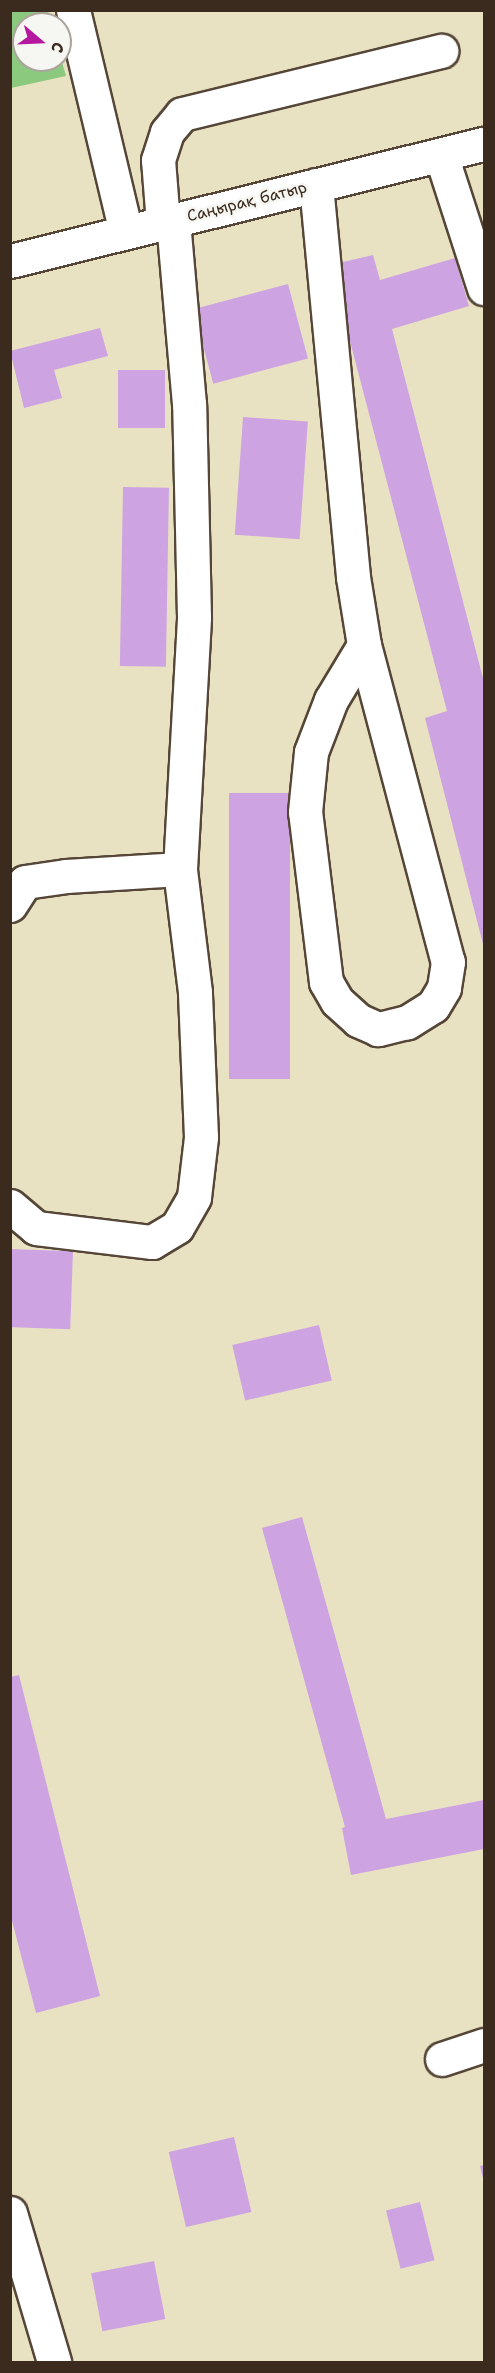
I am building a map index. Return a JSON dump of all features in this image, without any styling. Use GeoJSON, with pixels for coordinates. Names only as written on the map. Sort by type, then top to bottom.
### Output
{"type":"FeatureCollection","features":[{"type":"Feature","properties":{"kind":"street"},"geometry":{"type":"LineString","coordinates":[[73,10],[126,232]]}},
{"type":"Feature","properties":{"kind":"street"},"geometry":{"type":"LineString","coordinates":[[10,1206],[36,1228],[152,1242],[177,1227],[194,1197],[201,1137],[195,992],[180,870],[194,617],[189,404],[168,221],[158,160],[167,132],[182,114],[441,51]]}},
{"type":"Feature","properties":{"kind":"street","name":"Саңырақ батыр"},"geometry":{"type":"LineString","coordinates":[[10,261],[484,144]]}},
{"type":"Feature","properties":{"kind":"street"},"geometry":{"type":"LineString","coordinates":[[441,155],[484,288]]}},
{"type":"Feature","properties":{"kind":"street"},"geometry":{"type":"LineString","coordinates":[[316,185],[353,577],[364,645],[448,962],[444,988],[433,1006],[407,1022],[378,1029],[358,1020],[338,1001],[326,982],[305,812],[311,752],[331,700],[364,645]]}},
{"type":"Feature","properties":{"kind":"street"},"geometry":{"type":"LineString","coordinates":[[10,905],[25,882],[66,876],[180,870]]}},
{"type":"Feature","properties":{"kind":"street"},"geometry":{"type":"LineString","coordinates":[[442,2059],[484,2045]]}},
{"type":"Feature","properties":{"kind":"street"},"geometry":{"type":"LineString","coordinates":[[10,2213],[54,2362]]}},
{"type":"Feature","properties":{"kind":"green space"},"geometry":{"type":"Polygon","coordinates":[[[10,11],[48,11],[12,12],[12,72],[65,72],[66,76],[11,88],[10,11]]]}},
{"type":"Feature","properties":{"kind":"building"},"geometry":{"type":"Polygon","coordinates":[[[373,255],[380,280],[455,258],[469,306],[392,329],[484,682],[484,948],[425,718],[447,711],[330,265],[373,255]]]}},
{"type":"Feature","properties":{"kind":"building"},"geometry":{"type":"Polygon","coordinates":[[[288,284],[308,358],[213,384],[193,309],[288,284]]]}},
{"type":"Feature","properties":{"kind":"building"},"geometry":{"type":"Polygon","coordinates":[[[100,328],[108,356],[54,370],[62,398],[24,408],[10,351],[100,328]]]}},
{"type":"Feature","properties":{"kind":"building"},"geometry":{"type":"Polygon","coordinates":[[[118,370],[165,370],[165,428],[118,428],[118,370]]]}},
{"type":"Feature","properties":{"kind":"building"},"geometry":{"type":"Polygon","coordinates":[[[243,417],[308,422],[300,539],[235,535],[243,417]]]}},
{"type":"Feature","properties":{"kind":"building"},"geometry":{"type":"Polygon","coordinates":[[[123,487],[169,488],[166,667],[120,666],[123,487]]]}},
{"type":"Feature","properties":{"kind":"building"},"geometry":{"type":"Polygon","coordinates":[[[229,793],[290,793],[290,1079],[229,1079],[229,793]]]}},
{"type":"Feature","properties":{"kind":"building"},"geometry":{"type":"Polygon","coordinates":[[[10,1249],[73,1251],[70,1329],[10,1327],[10,1249]]]}},
{"type":"Feature","properties":{"kind":"building"},"geometry":{"type":"Polygon","coordinates":[[[319,1325],[332,1381],[245,1401],[232,1345],[319,1325]]]}},
{"type":"Feature","properties":{"kind":"building"},"geometry":{"type":"Polygon","coordinates":[[[302,1517],[386,1819],[484,1800],[484,1849],[351,1875],[342,1828],[345,1827],[262,1528],[302,1517]]]}},
{"type":"Feature","properties":{"kind":"building"},"geometry":{"type":"Polygon","coordinates":[[[19,1675],[100,1996],[36,2013],[10,1913],[10,1677],[19,1675]]]}},
{"type":"Feature","properties":{"kind":"building"},"geometry":{"type":"Polygon","coordinates":[[[234,2137],[251,2212],[186,2227],[169,2152],[234,2137]]]}},
{"type":"Feature","properties":{"kind":"building"},"geometry":{"type":"Polygon","coordinates":[[[484,2165],[484,2182],[480,2166],[484,2165]]]}},
{"type":"Feature","properties":{"kind":"building"},"geometry":{"type":"Polygon","coordinates":[[[420,2202],[435,2260],[401,2269],[386,2210],[420,2202]]]}},
{"type":"Feature","properties":{"kind":"building"},"geometry":{"type":"Polygon","coordinates":[[[154,2261],[165,2319],[102,2331],[91,2273],[154,2261]]]}}]}
